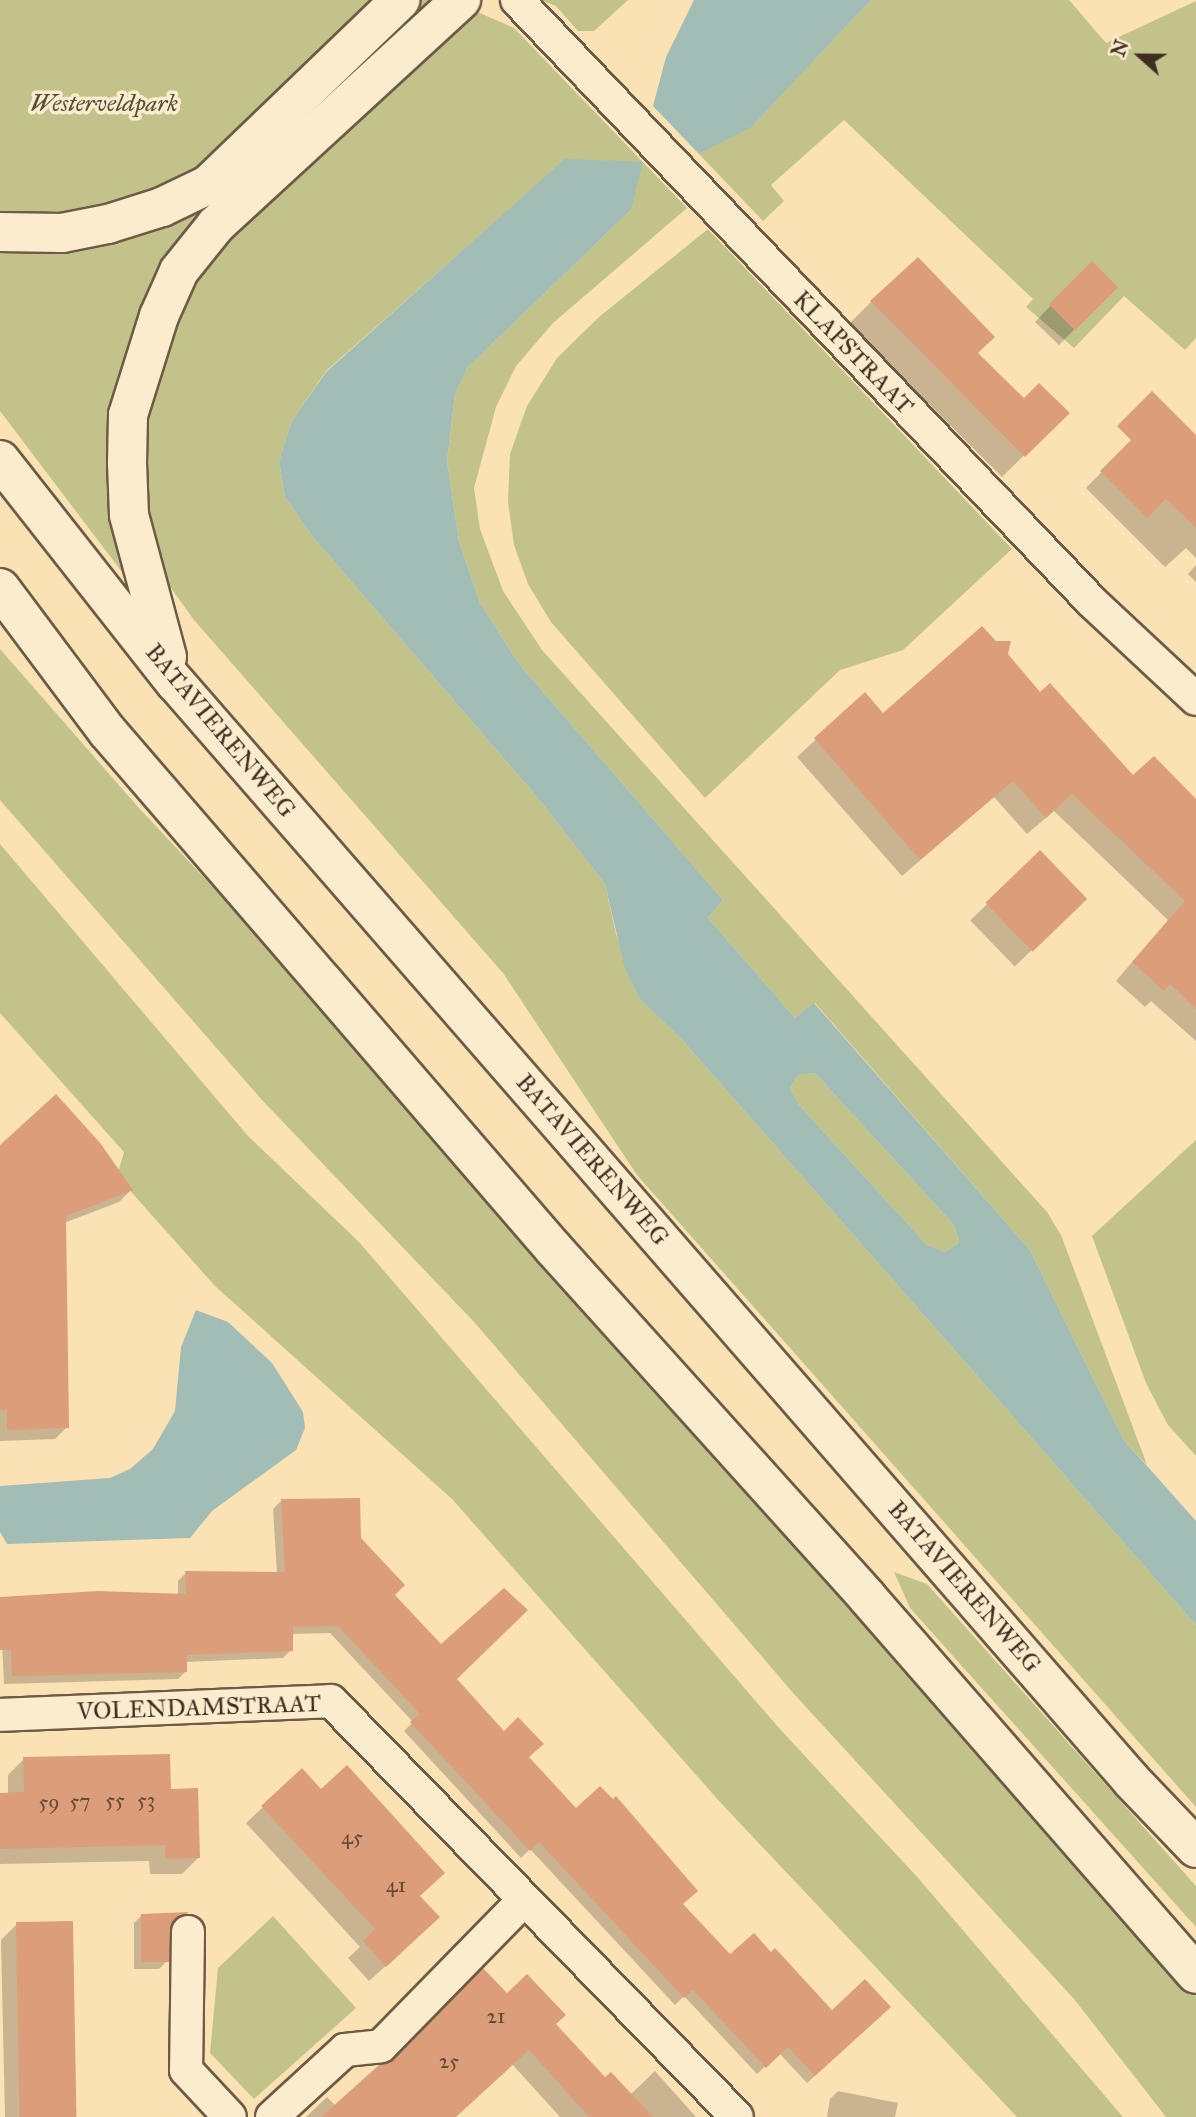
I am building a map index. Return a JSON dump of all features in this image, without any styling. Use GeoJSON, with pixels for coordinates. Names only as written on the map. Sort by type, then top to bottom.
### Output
{"type":"FeatureCollection","features":[{"type":"Feature","properties":{"kind":"main road"},"geometry":{"type":"LineString","coordinates":[[0,232],[62,233],[107,224],[162,207],[208,185],[400,0]]}},
{"type":"Feature","properties":{"kind":"main road"},"geometry":{"type":"LineString","coordinates":[[175,682],[149,600],[128,515],[128,415],[159,316],[179,271],[216,225],[461,0]]}},
{"type":"Feature","properties":{"kind":"main road","name":"BATAVIERENWEG"},"geometry":{"type":"LineString","coordinates":[[0,460],[175,682],[1122,1769],[1196,1848]]}},
{"type":"Feature","properties":{"kind":"main road"},"geometry":{"type":"LineString","coordinates":[[0,588],[17,623],[107,732],[553,1248],[867,1597],[1196,1974]]}},
{"type":"Feature","properties":{"kind":"street","name":"KLAPSTRAAT"},"geometry":{"type":"LineString","coordinates":[[517,0],[1092,602],[1196,699]]}},
{"type":"Feature","properties":{"kind":"street","name":"VOLENDAMSTRAAT"},"geometry":{"type":"LineString","coordinates":[[0,1715],[331,1701],[737,2117]]}},
{"type":"Feature","properties":{"kind":"street"},"geometry":{"type":"LineString","coordinates":[[272,2117],[345,2050],[381,2046],[524,1900]]}},
{"type":"Feature","properties":{"kind":"street"},"geometry":{"type":"LineString","coordinates":[[188,1931],[186,2070],[230,2117]]}},
{"type":"Feature","properties":{"kind":"green space","name":"Westerveldpark"},"geometry":{"type":"Polygon","coordinates":[[[0,0],[433,0],[181,241],[151,280],[129,343],[113,415],[128,580],[0,411],[0,245],[75,213],[0,216],[0,0]]]}},
{"type":"Feature","properties":{"kind":"green space"},"geometry":{"type":"Polygon","coordinates":[[[541,0],[628,0],[594,31],[578,31],[556,6],[541,0]]]}},
{"type":"Feature","properties":{"kind":"green space"},"geometry":{"type":"Polygon","coordinates":[[[871,0],[1069,0],[1106,43],[1196,1],[1196,338],[1185,350],[1124,296],[1074,348],[1026,307],[1033,299],[844,120],[771,185],[784,201],[763,221],[699,154],[751,126],[871,0]]]}},
{"type":"Feature","properties":{"kind":"green space"},"geometry":{"type":"Polygon","coordinates":[[[475,11],[514,28],[687,208],[553,323],[516,366],[496,407],[474,488],[480,529],[503,591],[542,650],[1047,1212],[1061,1235],[1147,1465],[1123,1439],[1030,1250],[815,1003],[795,1018],[708,918],[723,900],[519,664],[480,603],[459,541],[447,461],[455,395],[467,368],[631,210],[565,160],[326,371],[292,421],[279,461],[285,497],[313,537],[538,798],[605,884],[616,934],[640,999],[684,1042],[1196,1625],[1196,1807],[637,1175],[503,973],[194,620],[158,570],[142,518],[142,453],[153,381],[198,262],[475,11]]]}},
{"type":"Feature","properties":{"kind":"green space"},"geometry":{"type":"Polygon","coordinates":[[[708,229],[1012,549],[903,650],[840,670],[705,798],[551,622],[528,584],[514,545],[508,502],[510,454],[527,406],[557,358],[599,317],[708,229]]]}},
{"type":"Feature","properties":{"kind":"green space"},"geometry":{"type":"Polygon","coordinates":[[[0,649],[138,807],[419,1107],[1180,1974],[1196,1997],[1196,2117],[1166,2117],[1074,1999],[794,1694],[475,1323],[262,1100],[0,800],[0,649]]]}},
{"type":"Feature","properties":{"kind":"green space"},"geometry":{"type":"Polygon","coordinates":[[[0,844],[248,1136],[359,1242],[779,1728],[919,1879],[1123,2117],[1017,2117],[720,1802],[452,1499],[215,1286],[117,1176],[124,1152],[0,1013],[0,844]]]}},
{"type":"Feature","properties":{"kind":"green space"},"geometry":{"type":"Polygon","coordinates":[[[815,1073],[954,1225],[959,1242],[945,1252],[927,1245],[799,1105],[790,1088],[798,1075],[815,1073]]]}},
{"type":"Feature","properties":{"kind":"green space"},"geometry":{"type":"Polygon","coordinates":[[[1196,1140],[1196,1456],[1168,1425],[1146,1383],[1092,1236],[1196,1140]]]}},
{"type":"Feature","properties":{"kind":"green space"},"geometry":{"type":"Polygon","coordinates":[[[894,1572],[927,1584],[1196,1886],[1196,1927],[910,1608],[894,1572]]]}},
{"type":"Feature","properties":{"kind":"green space"},"geometry":{"type":"Polygon","coordinates":[[[273,1916],[356,2008],[254,2099],[210,2053],[218,1968],[273,1916]]]}},
{"type":"Feature","properties":{"kind":"water"},"geometry":{"type":"Polygon","coordinates":[[[694,0],[871,0],[751,127],[699,154],[653,106],[666,57],[694,0]]]}},
{"type":"Feature","properties":{"kind":"water"},"geometry":{"type":"Polygon","coordinates":[[[565,159],[643,162],[631,210],[467,368],[455,395],[447,461],[459,541],[480,603],[519,664],[723,900],[708,918],[795,1018],[814,1003],[1030,1250],[1123,1439],[1196,1521],[1196,1625],[684,1042],[640,999],[625,969],[605,884],[538,798],[313,537],[285,497],[279,461],[292,421],[326,372],[565,159]],[[815,1073],[798,1075],[790,1088],[799,1105],[927,1245],[945,1252],[959,1242],[954,1225],[815,1073]]]}},
{"type":"Feature","properties":{"kind":"water"},"geometry":{"type":"Polygon","coordinates":[[[196,1310],[228,1322],[272,1363],[303,1412],[305,1428],[296,1450],[212,1511],[190,1538],[7,1544],[0,1532],[0,1486],[110,1478],[130,1469],[153,1449],[175,1411],[181,1347],[196,1310]]]}},
{"type":"Feature","properties":{"kind":"building"},"geometry":{"type":"Polygon","coordinates":[[[918,257],[995,337],[978,353],[1024,398],[1039,383],[1070,413],[1025,457],[870,301],[918,257]]]}},
{"type":"Feature","properties":{"kind":"building"},"geometry":{"type":"Polygon","coordinates":[[[1092,261],[1118,287],[1075,330],[1049,304],[1092,261]]]}},
{"type":"Feature","properties":{"kind":"building"},"geometry":{"type":"Polygon","coordinates":[[[1152,391],[1196,435],[1196,528],[1166,499],[1147,518],[1100,471],[1131,440],[1117,426],[1152,391]]]}},
{"type":"Feature","properties":{"kind":"building"},"geometry":{"type":"Polygon","coordinates":[[[982,626],[996,641],[1011,641],[1008,654],[1040,692],[1050,683],[1133,775],[1154,756],[1196,799],[1196,1009],[1170,984],[1164,991],[1132,962],[1185,901],[1072,794],[1046,818],[1013,781],[920,860],[814,738],[865,692],[883,713],[982,626]]]}},
{"type":"Feature","properties":{"kind":"building"},"geometry":{"type":"Polygon","coordinates":[[[1040,850],[1087,899],[1033,952],[985,903],[1040,850]]]}},
{"type":"Feature","properties":{"kind":"building"},"geometry":{"type":"Polygon","coordinates":[[[56,1094],[101,1144],[133,1190],[66,1216],[69,1428],[7,1430],[7,1410],[0,1410],[0,1145],[56,1094]]]}},
{"type":"Feature","properties":{"kind":"building"},"geometry":{"type":"Polygon","coordinates":[[[360,1498],[361,1538],[405,1585],[395,1595],[441,1644],[504,1588],[528,1610],[457,1679],[504,1731],[518,1717],[544,1744],[529,1757],[576,1808],[600,1786],[613,1799],[616,1796],[698,1891],[683,1904],[730,1954],[754,1933],[771,1952],[775,1948],[832,2010],[865,1979],[891,2007],[815,2076],[788,2047],[766,2068],[693,1990],[684,1998],[539,1842],[530,1851],[410,1722],[420,1714],[338,1626],[293,1627],[293,1651],[187,1655],[187,1672],[12,1676],[11,1650],[0,1650],[0,1597],[98,1591],[186,1594],[185,1571],[285,1572],[281,1499],[360,1498]]]}},
{"type":"Feature","properties":{"kind":"building"},"geometry":{"type":"Polygon","coordinates":[[[170,1754],[171,1789],[198,1788],[200,1858],[165,1859],[165,1845],[0,1849],[0,1793],[24,1792],[23,1757],[170,1754]]]}},
{"type":"Feature","properties":{"kind":"building"},"geometry":{"type":"Polygon","coordinates":[[[347,1765],[445,1873],[420,1896],[440,1917],[386,1967],[363,1941],[375,1929],[261,1806],[302,1768],[321,1789],[347,1765]]]}},
{"type":"Feature","properties":{"kind":"building"},"geometry":{"type":"Polygon","coordinates":[[[189,1912],[172,1923],[169,1962],[141,1962],[141,1914],[189,1912]]]}},
{"type":"Feature","properties":{"kind":"building"},"geometry":{"type":"Polygon","coordinates":[[[73,1921],[76,2117],[19,2117],[16,1922],[73,1921]]]}},
{"type":"Feature","properties":{"kind":"building"},"geometry":{"type":"Polygon","coordinates":[[[483,1968],[507,1993],[527,1974],[566,2015],[556,2024],[605,2077],[611,2072],[653,2117],[589,2117],[529,2050],[456,2117],[321,2117],[379,2065],[394,2059],[483,1968]]]}}]}
